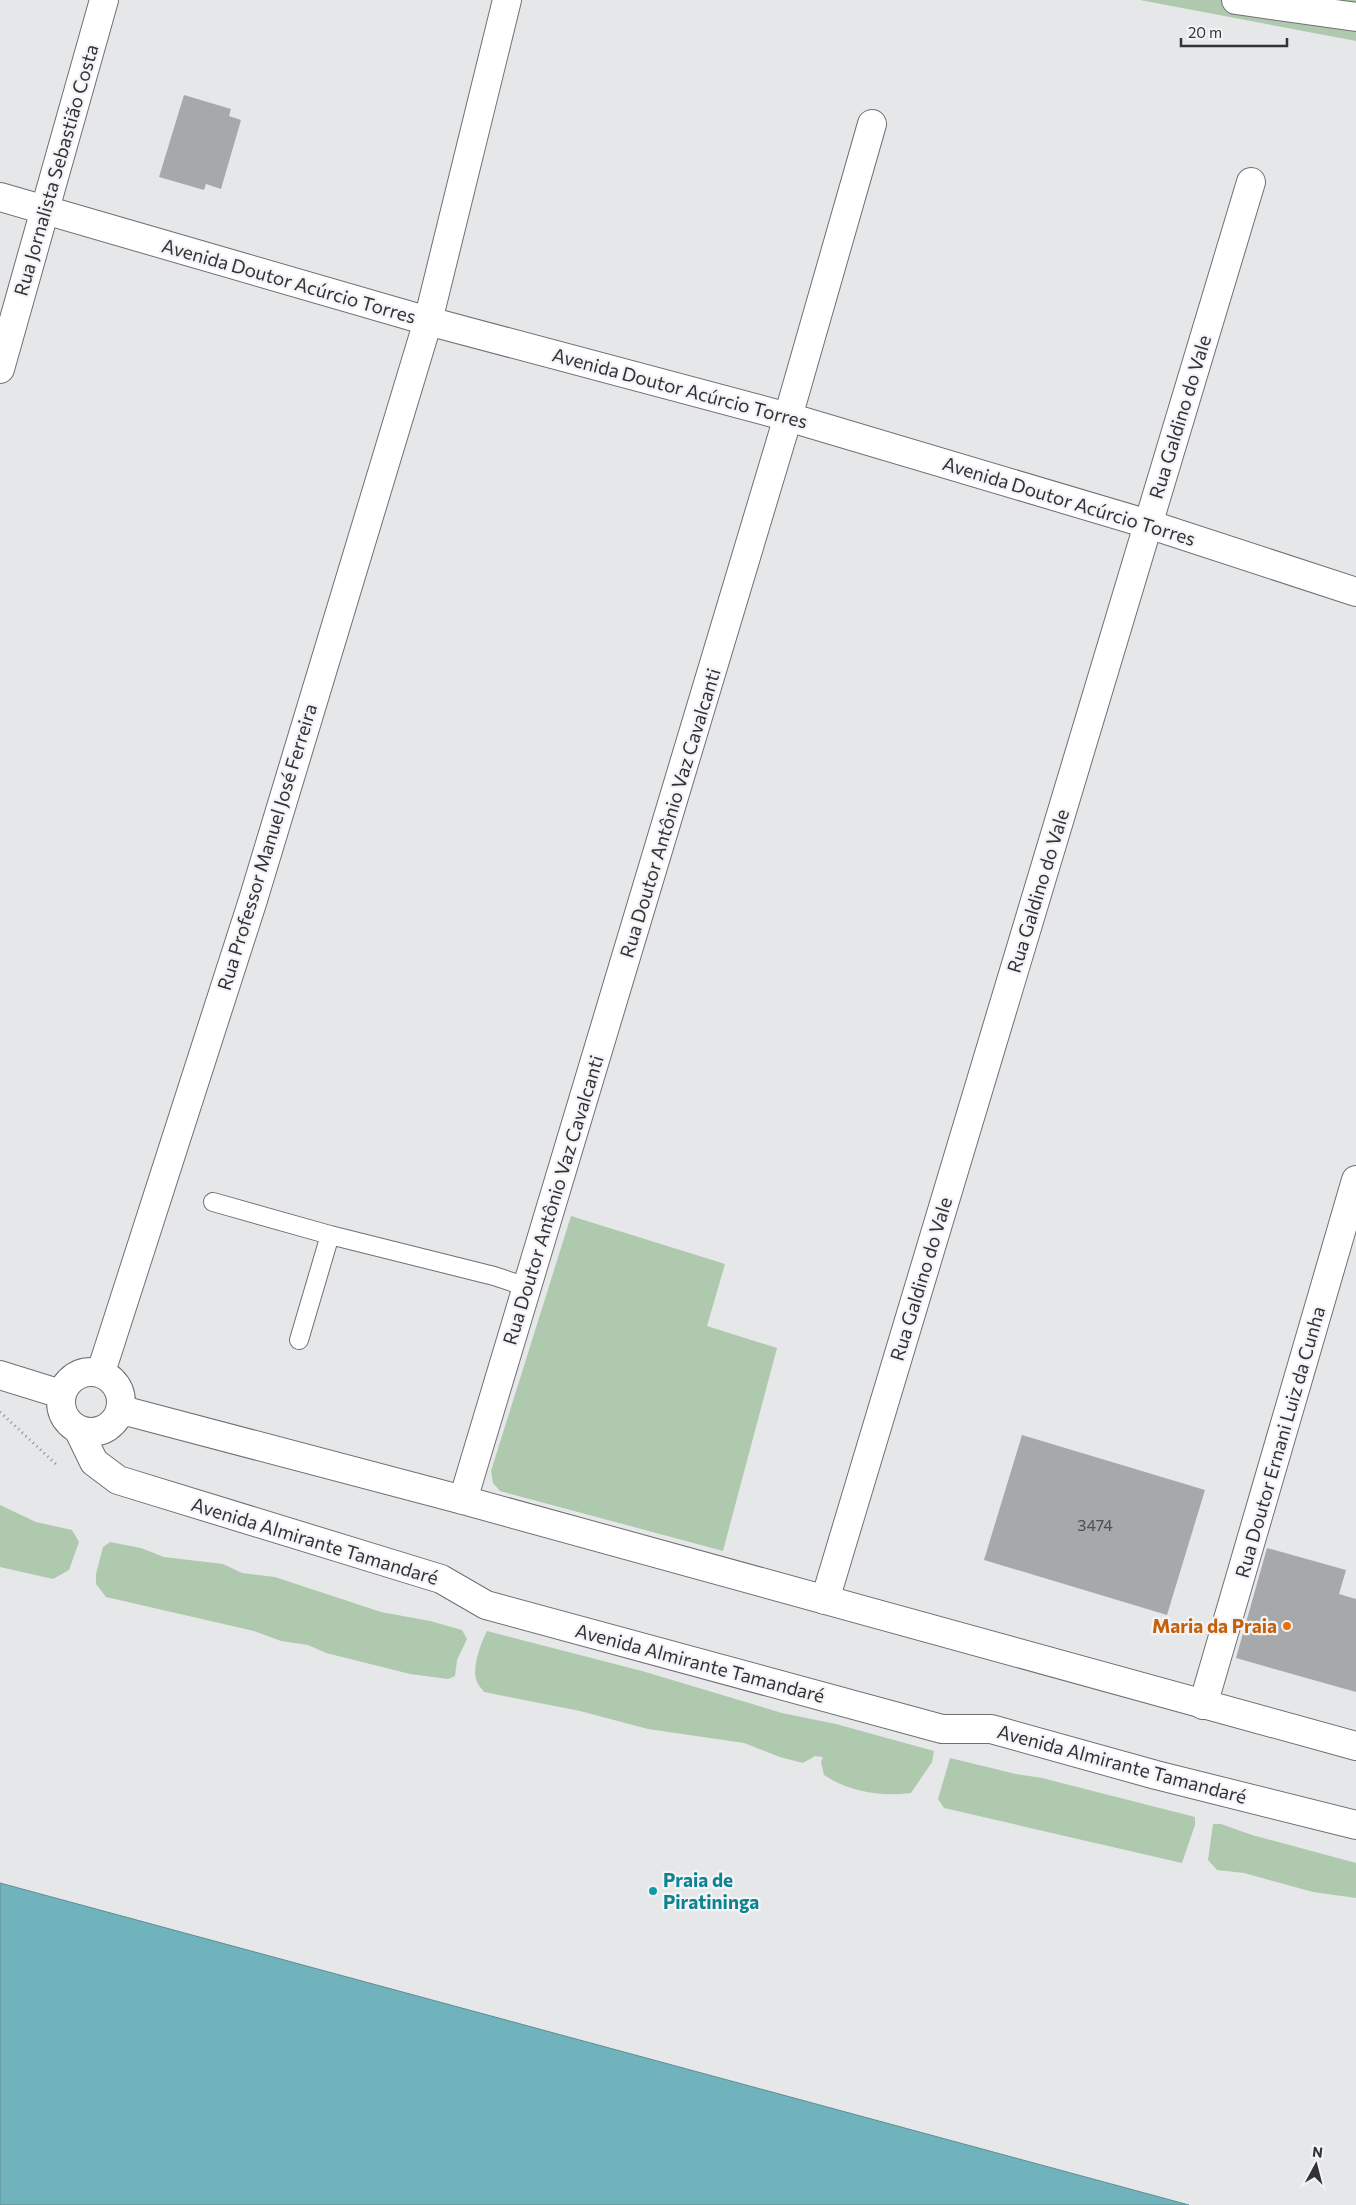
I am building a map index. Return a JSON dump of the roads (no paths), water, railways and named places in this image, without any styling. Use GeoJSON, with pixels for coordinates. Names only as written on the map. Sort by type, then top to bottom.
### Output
{"type":"FeatureCollection","features":[{"type":"Feature","properties":{"kind":"street","name":"Rua Jornalista Sebastião Costa"},"geometry":{"type":"LineString","coordinates":[[0,370],[104,0]]}},
{"type":"Feature","properties":{"kind":"street","name":"Rua Professor Manuel José Ferreira"},"geometry":{"type":"LineString","coordinates":[[100,1372],[253,900],[428,321],[507,0]]}},
{"type":"Feature","properties":{"kind":"street"},"geometry":{"type":"LineString","coordinates":[[1236,0],[1356,17]]}},
{"type":"Feature","properties":{"kind":"street","name":"Rua Doutor Antônio Vaz Cavalcanti"},"geometry":{"type":"LineString","coordinates":[[463,1500],[788,417],[872,124]]}},
{"type":"Feature","properties":{"kind":"street","name":"Rua Galdino do Vale"},"geometry":{"type":"LineString","coordinates":[[825,1600],[1251,182]]}},
{"type":"Feature","properties":{"kind":"street","name":"Avenida Doutor Acúrcio Torres"},"geometry":{"type":"LineString","coordinates":[[0,197],[428,321],[788,417],[1148,524],[1356,592]]}},
{"type":"Feature","properties":{"kind":"street","name":"Rua Doutor Ernani Luiz da Cunha"},"geometry":{"type":"LineString","coordinates":[[1203,1705],[1356,1180]]}},
{"type":"Feature","properties":{"kind":"street"},"geometry":{"type":"LineString","coordinates":[[84,1371],[100,1372],[119,1387],[122,1410],[113,1425],[98,1433],[78,1430],[63,1417],[61,1394],[69,1380],[84,1371]]}},
{"type":"Feature","properties":{"kind":"street"},"geometry":{"type":"LineString","coordinates":[[0,1375],[61,1394]]}},
{"type":"Feature","properties":{"kind":"street"},"geometry":{"type":"LineString","coordinates":[[122,1410],[463,1500],[1356,1746]]}},
{"type":"Feature","properties":{"kind":"street","name":"Avenida Almirante Tamandaré"},"geometry":{"type":"LineString","coordinates":[[78,1430],[94,1462],[118,1480],[441,1579],[486,1604],[942,1729],[991,1729],[1156,1775],[1356,1825]]}},
{"type":"Feature","properties":{"kind":"lane"},"geometry":{"type":"LineString","coordinates":[[213,1202],[330,1235],[494,1276],[528,1287]]}},
{"type":"Feature","properties":{"kind":"lane"},"geometry":{"type":"LineString","coordinates":[[299,1340],[330,1235]]}},
{"type":"Feature","properties":{"kind":"water"},"geometry":{"type":"Polygon","coordinates":[[[0,1883],[1189,2205],[0,2205],[0,1883]]]}},
{"type":"Feature","properties":{"kind":"place","name":"Maria da Praia"},"geometry":{"type":"Point","coordinates":[1287,1626]}},
{"type":"Feature","properties":{"kind":"place","name":"Praia de Piratininga"},"geometry":{"type":"Point","coordinates":[653,1891]}}]}
